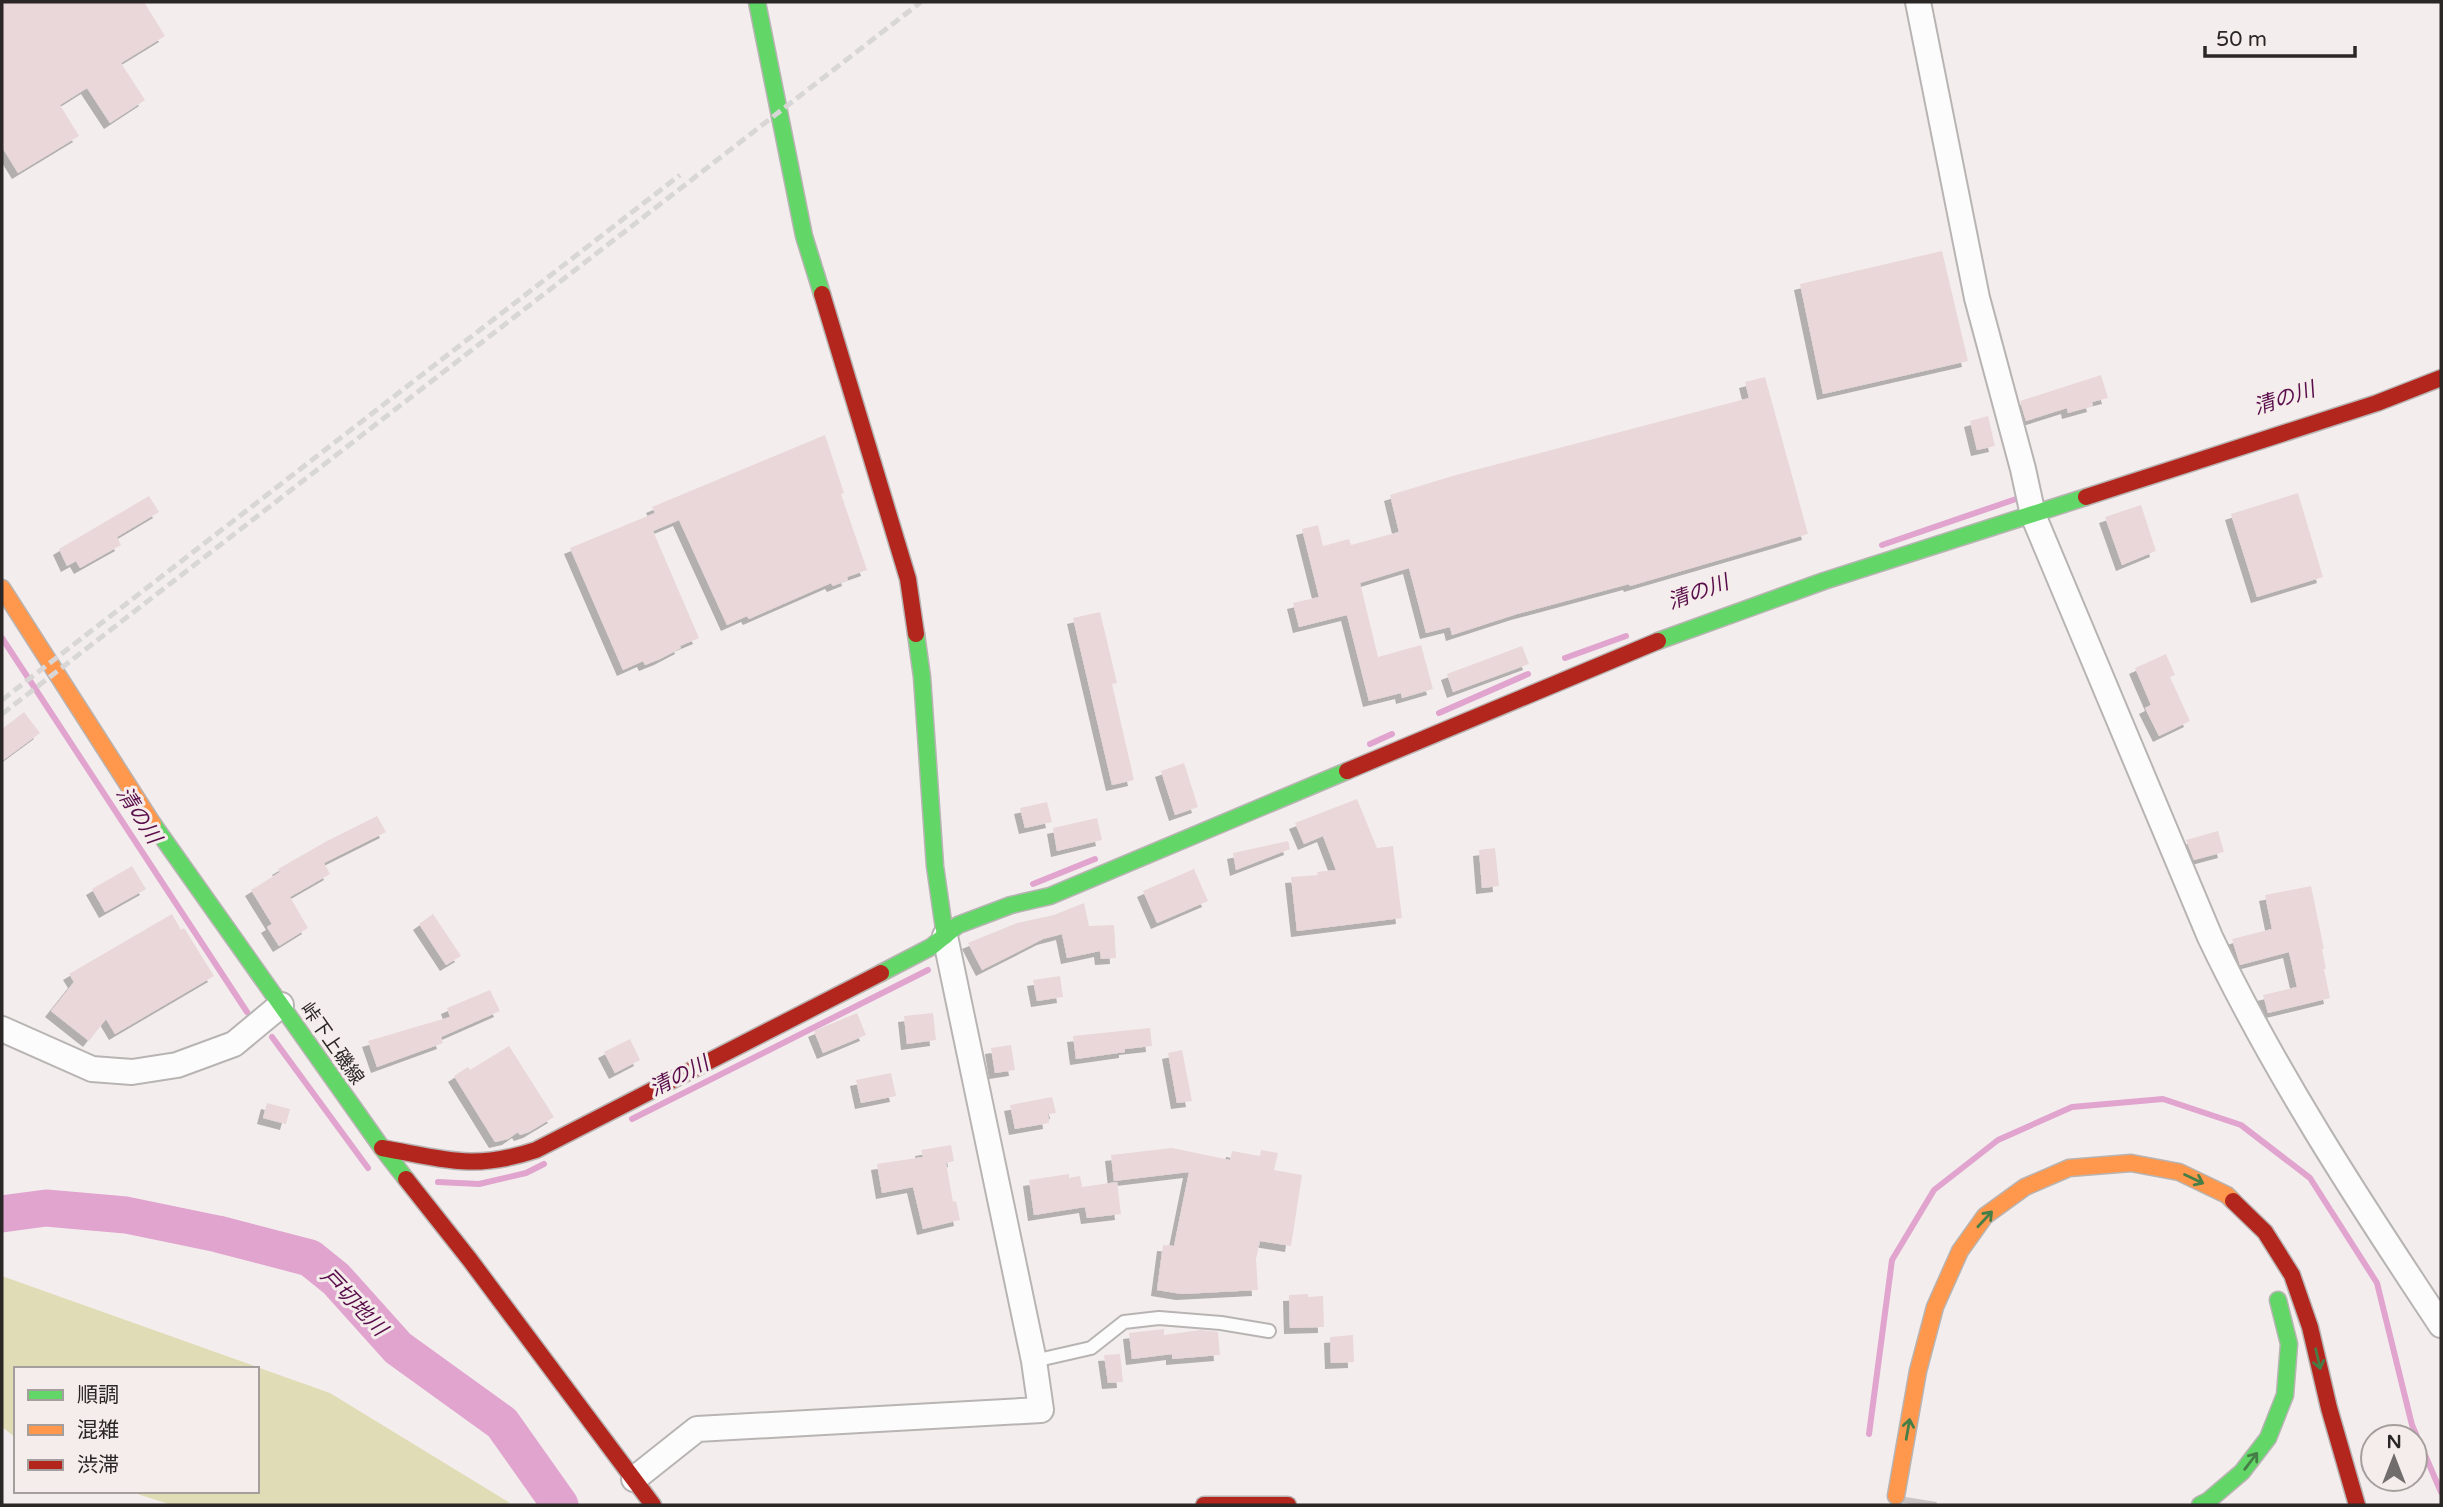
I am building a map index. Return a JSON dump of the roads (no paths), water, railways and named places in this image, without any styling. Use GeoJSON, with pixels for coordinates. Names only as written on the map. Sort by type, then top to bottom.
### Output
{"type":"FeatureCollection","features":[{"type":"Feature","properties":{"kind":"main road"},"geometry":{"type":"LineString","coordinates":[[757,2],[804,236],[908,579],[922,677],[935,866],[945,936]]}},
{"type":"Feature","properties":{"kind":"main road"},"geometry":{"type":"LineString","coordinates":[[382,1148],[481,1163],[509,1159],[536,1150],[931,947],[958,925],[1011,905],[1050,896],[1654,642],[1824,581],[2377,403],[2441,378]]}},
{"type":"Feature","properties":{"kind":"main road","name":"峠下上磯線"},"geometry":{"type":"LineString","coordinates":[[2,588],[144,812],[382,1148],[470,1259],[653,1505]]}},
{"type":"Feature","properties":{"kind":"main road"},"geometry":{"type":"LineString","coordinates":[[1896,1496],[1918,1371],[1931,1320],[1960,1251],[1985,1216],[2025,1187],[2069,1168],[2131,1163],[2179,1172],[2227,1195],[2264,1232],[2292,1275],[2310,1327],[2329,1408],[2357,1505]]}},
{"type":"Feature","properties":{"kind":"main road"},"geometry":{"type":"LineString","coordinates":[[2200,1505],[2249,1464],[2268,1438],[2284,1395],[2289,1344],[2274,1284]]}},
{"type":"Feature","properties":{"kind":"main road"},"geometry":{"type":"LineString","coordinates":[[1204,1505],[1288,1505]]}},
{"type":"Feature","properties":{"kind":"street"},"geometry":{"type":"LineString","coordinates":[[1918,2],[1977,298],[2033,515],[2210,937],[2235,990],[2326,1147],[2441,1325]]}},
{"type":"Feature","properties":{"kind":"street"},"geometry":{"type":"LineString","coordinates":[[634,1479],[697,1429],[1041,1410],[1034,1361],[945,936]]}},
{"type":"Feature","properties":{"kind":"street"},"geometry":{"type":"LineString","coordinates":[[2,1029],[92,1069],[132,1072],[177,1065],[234,1044],[281,1005]]}},
{"type":"Feature","properties":{"kind":"lane"},"geometry":{"type":"LineString","coordinates":[[1034,1361],[1091,1348],[1124,1322],[1159,1318],[1221,1323],[1269,1331]]}},
{"type":"Feature","properties":{"kind":"waterway","name":"清の川"},"geometry":{"type":"LineString","coordinates":[[1882,545],[2016,499]]}},
{"type":"Feature","properties":{"kind":"waterway","name":"清の川"},"geometry":{"type":"LineString","coordinates":[[1565,658],[1626,636]]}},
{"type":"Feature","properties":{"kind":"waterway","name":"清の川"},"geometry":{"type":"LineString","coordinates":[[2,638],[247,1012]]}},
{"type":"Feature","properties":{"kind":"waterway","name":"清の川"},"geometry":{"type":"LineString","coordinates":[[1439,713],[1528,674]]}},
{"type":"Feature","properties":{"kind":"waterway","name":"清の川"},"geometry":{"type":"LineString","coordinates":[[1370,744],[1392,734]]}},
{"type":"Feature","properties":{"kind":"waterway","name":"清の川"},"geometry":{"type":"LineString","coordinates":[[1033,884],[1095,859]]}},
{"type":"Feature","properties":{"kind":"waterway","name":"清の川"},"geometry":{"type":"LineString","coordinates":[[632,1119],[928,970]]}},
{"type":"Feature","properties":{"kind":"waterway","name":"清の川"},"geometry":{"type":"LineString","coordinates":[[272,1037],[368,1168]]}},
{"type":"Feature","properties":{"kind":"waterway"},"geometry":{"type":"LineString","coordinates":[[1869,1434],[1892,1260],[1934,1190],[1998,1140],[2072,1107],[2163,1099],[2241,1125],[2310,1178],[2377,1283],[2412,1425],[2441,1492]]}},
{"type":"Feature","properties":{"kind":"waterway","name":"清の川"},"geometry":{"type":"LineString","coordinates":[[438,1182],[479,1184],[526,1173],[544,1164]]}},
{"type":"Feature","properties":{"kind":"waterway","name":"戸切地川"},"geometry":{"type":"LineString","coordinates":[[2,1214],[46,1208],[126,1215],[218,1234],[310,1258],[336,1279],[398,1348],[502,1423],[560,1505]]}},
{"type":"Feature","properties":{"kind":"tunnel"},"geometry":{"type":"LineString","coordinates":[[1917,1505],[1918,1499]]}},
{"type":"Feature","properties":{"kind":"railway"},"geometry":{"type":"LineString","coordinates":[[2,714],[921,2]]}},
{"type":"Feature","properties":{"kind":"railway"},"geometry":{"type":"LineString","coordinates":[[2,700],[680,175]]}}]}
